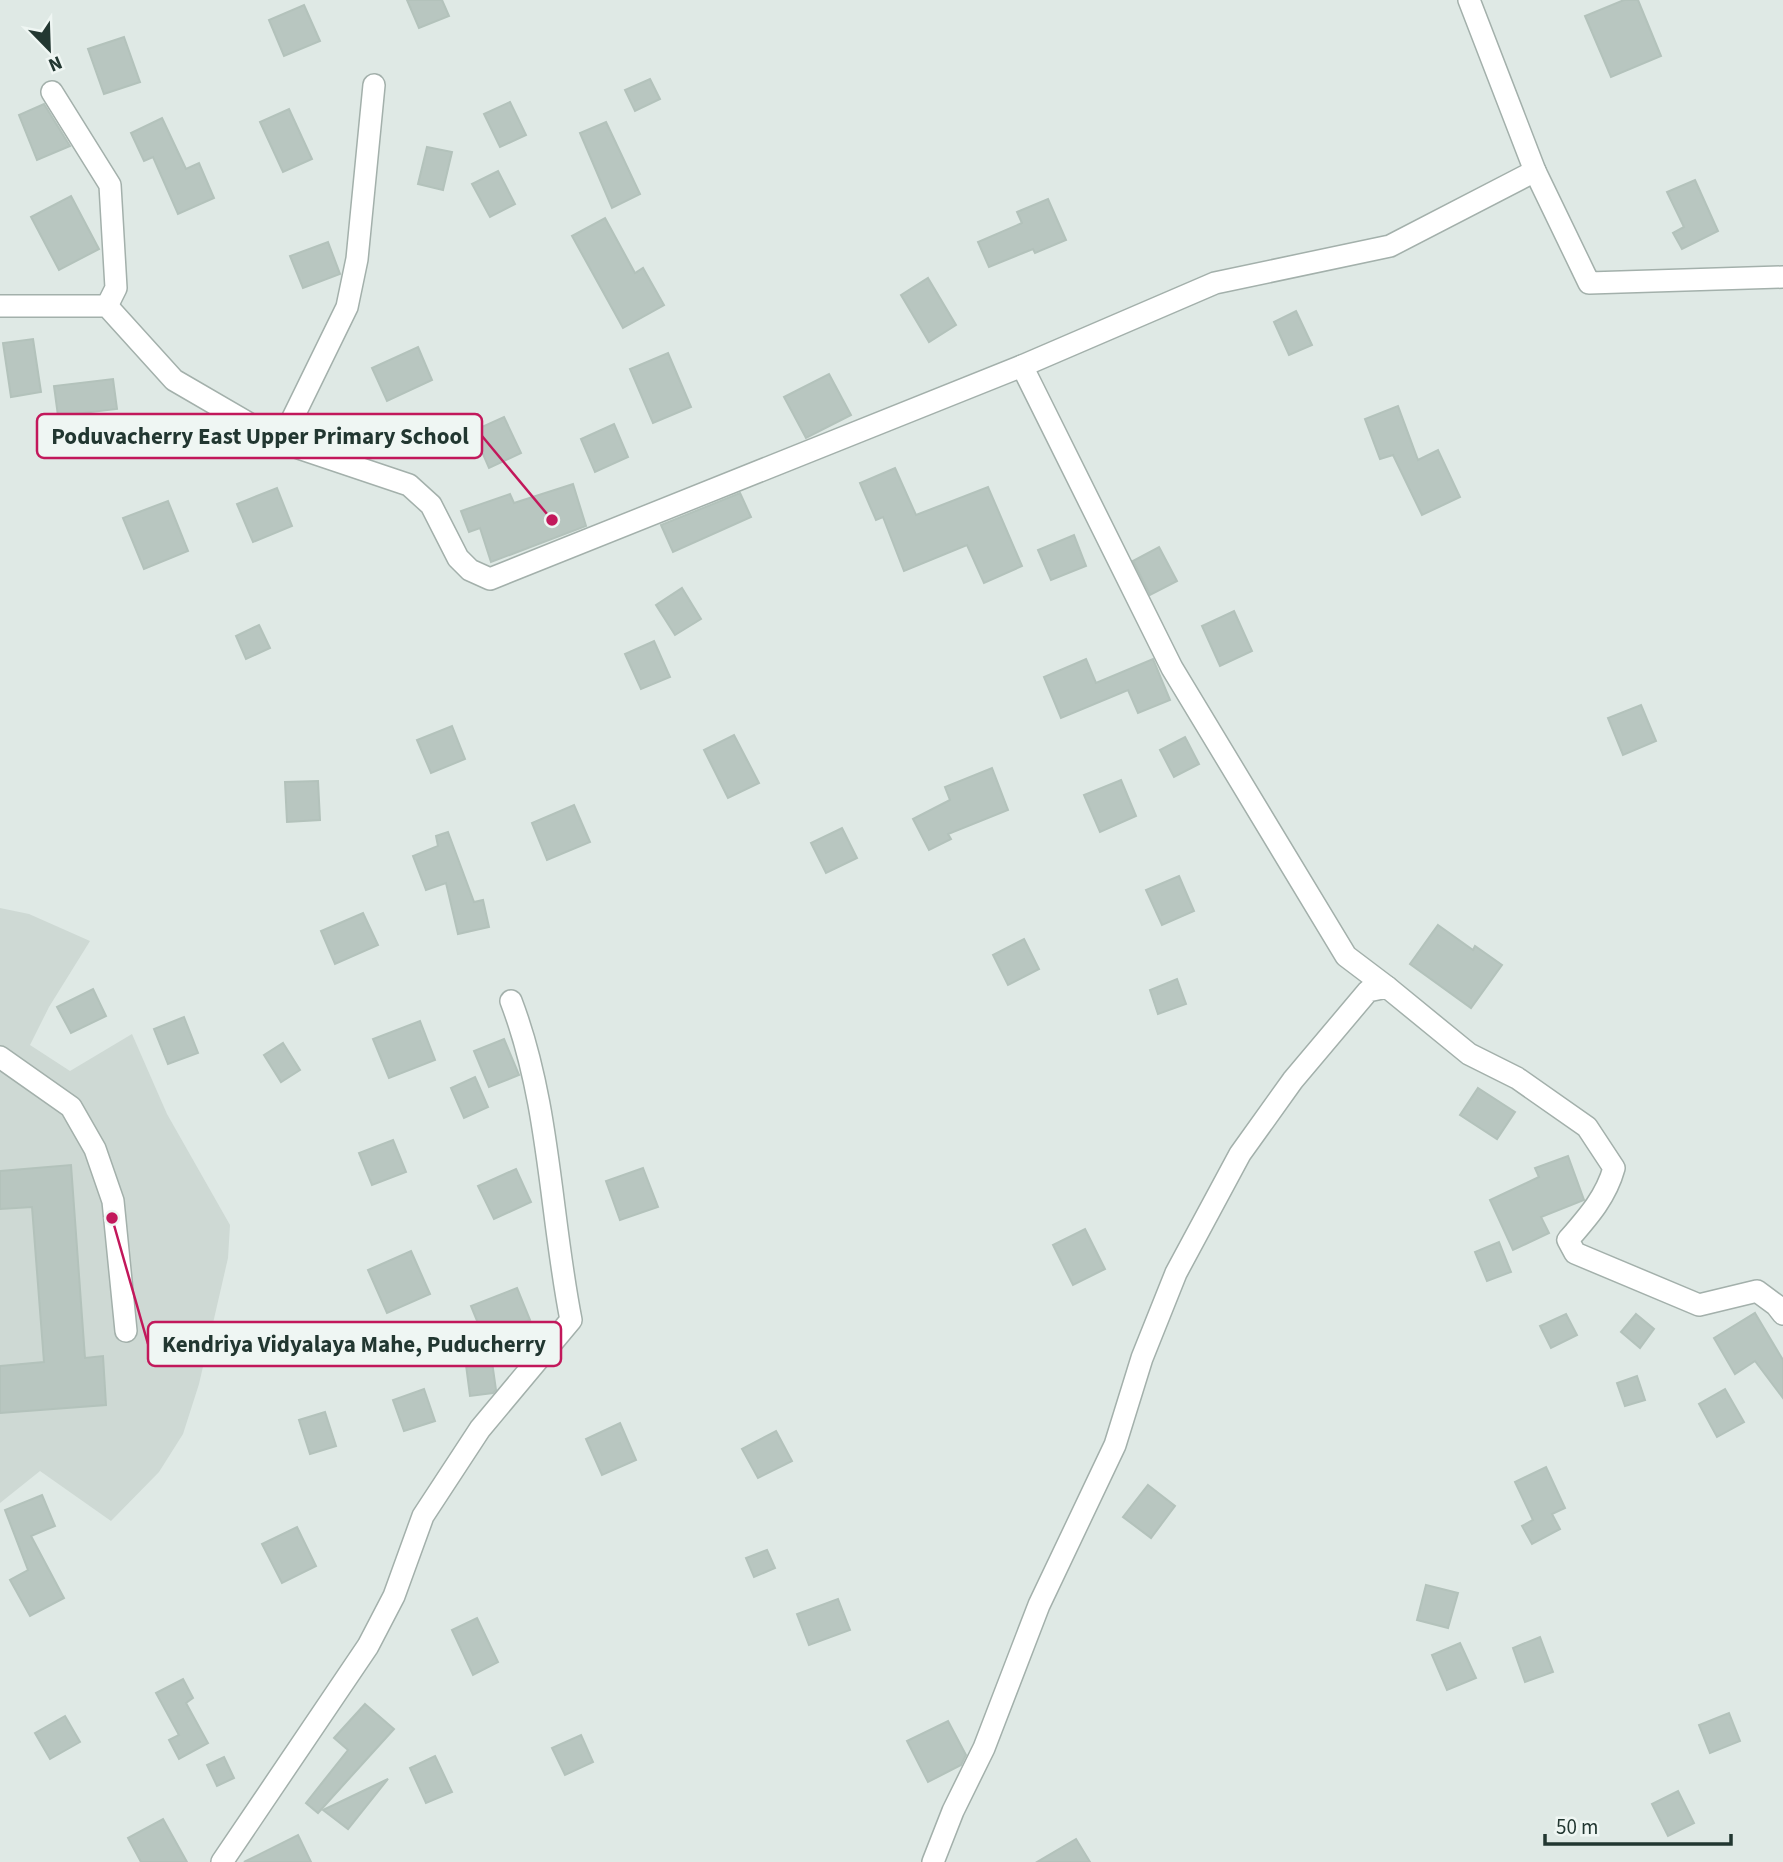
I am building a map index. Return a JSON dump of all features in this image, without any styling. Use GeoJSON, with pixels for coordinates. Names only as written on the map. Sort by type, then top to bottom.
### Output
{"type":"FeatureCollection","features":[{"type":"Feature","properties":{"kind":"street"},"geometry":{"type":"LineString","coordinates":[[1469,0],[1535,171],[1589,283],[1783,277]]}},
{"type":"Feature","properties":{"kind":"street"},"geometry":{"type":"LineString","coordinates":[[281,442],[347,307],[357,259],[374,85]]}},
{"type":"Feature","properties":{"kind":"street"},"geometry":{"type":"LineString","coordinates":[[52,92],[110,184],[116,288],[107,306]]}},
{"type":"Feature","properties":{"kind":"street"},"geometry":{"type":"LineString","coordinates":[[0,306],[107,306],[174,380],[281,442],[409,485],[431,505],[458,558],[470,570],[490,579],[1022,366],[1215,284],[1390,246],[1535,171]]}},
{"type":"Feature","properties":{"kind":"street"},"geometry":{"type":"LineString","coordinates":[[1022,366],[1172,668],[1346,956],[1469,1054],[1517,1078],[1587,1127],[1614,1168],[1609,1187],[1568,1240],[1575,1253],[1699,1305],[1757,1291],[1776,1304],[1783,1314]]}},
{"type":"Feature","properties":{"kind":"street"},"geometry":{"type":"LineString","coordinates":[[933,1862],[953,1811],[984,1748],[1039,1605],[1115,1445],[1142,1359],[1176,1273],[1240,1154],[1293,1080],[1368,992],[1387,987]]}},
{"type":"Feature","properties":{"kind":"street"},"geometry":{"type":"LineString","coordinates":[[222,1862],[243,1853],[313,1724],[368,1646],[394,1595],[423,1517],[480,1429],[571,1320],[558,1252],[552,1178],[530,1065],[511,1001]]}},
{"type":"Feature","properties":{"kind":"street"},"geometry":{"type":"LineString","coordinates":[[4,1064],[71,1107],[95,1149],[113,1201],[126,1331]]}},
{"type":"Feature","properties":{"kind":"shaded area"},"geometry":{"type":"Polygon","coordinates":[[[0,908],[29,914],[90,941],[49,1007],[30,1045],[70,1071],[132,1034],[167,1114],[230,1225],[228,1258],[199,1384],[183,1434],[159,1472],[111,1521],[40,1471],[0,1503],[0,908]]]}},
{"type":"Feature","properties":{"kind":"building"},"geometry":{"type":"Polygon","coordinates":[[[407,0],[442,0],[449,16],[419,28],[407,0]]]}},
{"type":"Feature","properties":{"kind":"building"},"geometry":{"type":"Polygon","coordinates":[[[1624,0],[1638,0],[1661,56],[1611,77],[1585,16],[1624,0]]]}},
{"type":"Feature","properties":{"kind":"building"},"geometry":{"type":"Polygon","coordinates":[[[304,5],[320,41],[284,56],[269,20],[304,5]]]}},
{"type":"Feature","properties":{"kind":"building"},"geometry":{"type":"Polygon","coordinates":[[[124,37],[140,82],[104,94],[88,49],[124,37]]]}},
{"type":"Feature","properties":{"kind":"building"},"geometry":{"type":"Polygon","coordinates":[[[650,79],[660,99],[635,111],[625,90],[650,79]]]}},
{"type":"Feature","properties":{"kind":"building"},"geometry":{"type":"Polygon","coordinates":[[[510,102],[526,135],[500,147],[484,114],[510,102]]]}},
{"type":"Feature","properties":{"kind":"building"},"geometry":{"type":"Polygon","coordinates":[[[44,104],[70,146],[37,160],[19,115],[44,104]]]}},
{"type":"Feature","properties":{"kind":"building"},"geometry":{"type":"Polygon","coordinates":[[[289,109],[312,159],[283,172],[260,122],[289,109]]]}},
{"type":"Feature","properties":{"kind":"building"},"geometry":{"type":"Polygon","coordinates":[[[162,118],[186,169],[199,163],[214,198],[178,214],[153,157],[144,161],[131,133],[162,118]]]}},
{"type":"Feature","properties":{"kind":"building"},"geometry":{"type":"Polygon","coordinates":[[[606,122],[640,194],[612,208],[580,133],[606,122]]]}},
{"type":"Feature","properties":{"kind":"building"},"geometry":{"type":"Polygon","coordinates":[[[427,147],[452,152],[443,190],[418,184],[427,147]]]}},
{"type":"Feature","properties":{"kind":"building"},"geometry":{"type":"Polygon","coordinates":[[[498,171],[515,204],[490,217],[472,184],[498,171]]]}},
{"type":"Feature","properties":{"kind":"building"},"geometry":{"type":"Polygon","coordinates":[[[1695,180],[1718,231],[1682,249],[1673,233],[1684,227],[1667,192],[1695,180]]]}},
{"type":"Feature","properties":{"kind":"building"},"geometry":{"type":"Polygon","coordinates":[[[71,196],[99,249],[59,270],[31,217],[71,196]]]}},
{"type":"Feature","properties":{"kind":"building"},"geometry":{"type":"Polygon","coordinates":[[[1048,199],[1066,240],[1035,253],[1033,249],[989,267],[978,242],[1022,223],[1017,212],[1048,199]]]}},
{"type":"Feature","properties":{"kind":"building"},"geometry":{"type":"Polygon","coordinates":[[[605,218],[635,273],[643,268],[664,305],[623,328],[572,236],[605,218]]]}},
{"type":"Feature","properties":{"kind":"building"},"geometry":{"type":"Polygon","coordinates":[[[328,242],[340,274],[303,288],[290,256],[328,242]]]}},
{"type":"Feature","properties":{"kind":"building"},"geometry":{"type":"Polygon","coordinates":[[[928,278],[956,325],[929,342],[901,295],[928,278]]]}},
{"type":"Feature","properties":{"kind":"building"},"geometry":{"type":"Polygon","coordinates":[[[1296,311],[1312,345],[1289,355],[1274,322],[1296,311]]]}},
{"type":"Feature","properties":{"kind":"building"},"geometry":{"type":"Polygon","coordinates":[[[33,339],[41,392],[11,397],[3,343],[33,339]]]}},
{"type":"Feature","properties":{"kind":"building"},"geometry":{"type":"Polygon","coordinates":[[[418,347],[432,380],[387,401],[372,368],[418,347]]]}},
{"type":"Feature","properties":{"kind":"building"},"geometry":{"type":"Polygon","coordinates":[[[668,353],[691,407],[653,423],[630,369],[668,353]]]}},
{"type":"Feature","properties":{"kind":"building"},"geometry":{"type":"Polygon","coordinates":[[[829,374],[851,415],[806,438],[784,397],[829,374]]]}},
{"type":"Feature","properties":{"kind":"building"},"geometry":{"type":"Polygon","coordinates":[[[113,379],[117,409],[58,416],[54,386],[113,379]]]}},
{"type":"Feature","properties":{"kind":"building"},"geometry":{"type":"Polygon","coordinates":[[[1398,406],[1418,460],[1438,450],[1460,497],[1422,515],[1393,455],[1380,459],[1365,419],[1398,406]]]}},
{"type":"Feature","properties":{"kind":"building"},"geometry":{"type":"Polygon","coordinates":[[[504,417],[521,453],[489,468],[473,431],[504,417]]]}},
{"type":"Feature","properties":{"kind":"building"},"geometry":{"type":"Polygon","coordinates":[[[614,424],[628,457],[595,472],[581,439],[614,424]]]}},
{"type":"Feature","properties":{"kind":"building"},"geometry":{"type":"Polygon","coordinates":[[[895,468],[916,515],[988,487],[1022,566],[984,583],[967,545],[904,571],[883,517],[876,520],[860,483],[895,468]]]}},
{"type":"Feature","properties":{"kind":"building"},"geometry":{"type":"Polygon","coordinates":[[[573,484],[586,526],[491,562],[480,528],[469,532],[461,511],[510,494],[514,503],[573,484]]]}},
{"type":"Feature","properties":{"kind":"building"},"geometry":{"type":"Polygon","coordinates":[[[277,488],[292,526],[253,542],[237,504],[277,488]]]}},
{"type":"Feature","properties":{"kind":"building"},"geometry":{"type":"Polygon","coordinates":[[[740,493],[751,517],[673,552],[661,525],[740,493]]]}},
{"type":"Feature","properties":{"kind":"building"},"geometry":{"type":"Polygon","coordinates":[[[168,501],[188,551],[144,569],[123,518],[168,501]]]}},
{"type":"Feature","properties":{"kind":"building"},"geometry":{"type":"Polygon","coordinates":[[[1074,535],[1086,566],[1051,580],[1038,550],[1074,535]]]}},
{"type":"Feature","properties":{"kind":"building"},"geometry":{"type":"Polygon","coordinates":[[[1159,547],[1177,581],[1150,595],[1133,561],[1159,547]]]}},
{"type":"Feature","properties":{"kind":"building"},"geometry":{"type":"Polygon","coordinates":[[[682,588],[701,619],[675,635],[656,605],[682,588]]]}},
{"type":"Feature","properties":{"kind":"building"},"geometry":{"type":"Polygon","coordinates":[[[1234,611],[1252,651],[1220,666],[1202,626],[1234,611]]]}},
{"type":"Feature","properties":{"kind":"building"},"geometry":{"type":"Polygon","coordinates":[[[259,625],[270,648],[246,659],[236,636],[259,625]]]}},
{"type":"Feature","properties":{"kind":"building"},"geometry":{"type":"Polygon","coordinates":[[[654,641],[670,677],[641,689],[625,654],[654,641]]]}},
{"type":"Feature","properties":{"kind":"building"},"geometry":{"type":"Polygon","coordinates":[[[1086,659],[1096,683],[1153,659],[1170,700],[1138,713],[1128,690],[1061,718],[1044,677],[1086,659]]]}},
{"type":"Feature","properties":{"kind":"building"},"geometry":{"type":"Polygon","coordinates":[[[1641,705],[1656,741],[1623,755],[1608,718],[1641,705]]]}},
{"type":"Feature","properties":{"kind":"building"},"geometry":{"type":"Polygon","coordinates":[[[452,726],[465,759],[431,773],[417,740],[452,726]]]}},
{"type":"Feature","properties":{"kind":"building"},"geometry":{"type":"Polygon","coordinates":[[[734,735],[759,783],[728,798],[704,750],[734,735]]]}},
{"type":"Feature","properties":{"kind":"building"},"geometry":{"type":"Polygon","coordinates":[[[1185,737],[1199,764],[1174,777],[1160,750],[1185,737]]]}},
{"type":"Feature","properties":{"kind":"building"},"geometry":{"type":"Polygon","coordinates":[[[992,768],[1008,810],[948,834],[951,839],[929,850],[913,819],[950,800],[945,787],[992,768]]]}},
{"type":"Feature","properties":{"kind":"building"},"geometry":{"type":"Polygon","coordinates":[[[1121,780],[1136,816],[1100,832],[1084,795],[1121,780]]]}},
{"type":"Feature","properties":{"kind":"building"},"geometry":{"type":"Polygon","coordinates":[[[318,781],[320,820],[287,822],[285,782],[318,781]]]}},
{"type":"Feature","properties":{"kind":"building"},"geometry":{"type":"Polygon","coordinates":[[[574,805],[590,842],[547,860],[532,823],[574,805]]]}},
{"type":"Feature","properties":{"kind":"building"},"geometry":{"type":"Polygon","coordinates":[[[842,828],[857,858],[826,873],[811,843],[842,828]]]}},
{"type":"Feature","properties":{"kind":"building"},"geometry":{"type":"Polygon","coordinates":[[[448,832],[474,902],[483,900],[489,927],[458,934],[446,883],[426,890],[413,856],[438,846],[436,836],[448,832]]]}},
{"type":"Feature","properties":{"kind":"building"},"geometry":{"type":"Polygon","coordinates":[[[1179,876],[1194,911],[1162,925],[1146,890],[1179,876]]]}},
{"type":"Feature","properties":{"kind":"building"},"geometry":{"type":"Polygon","coordinates":[[[363,913],[378,945],[335,964],[321,931],[363,913]]]}},
{"type":"Feature","properties":{"kind":"building"},"geometry":{"type":"Polygon","coordinates":[[[1438,925],[1473,950],[1475,946],[1502,965],[1471,1008],[1410,964],[1438,925]]]}},
{"type":"Feature","properties":{"kind":"building"},"geometry":{"type":"Polygon","coordinates":[[[1024,939],[1039,969],[1008,985],[993,955],[1024,939]]]}},
{"type":"Feature","properties":{"kind":"building"},"geometry":{"type":"Polygon","coordinates":[[[1177,979],[1186,1004],[1158,1014],[1150,990],[1177,979]]]}},
{"type":"Feature","properties":{"kind":"building"},"geometry":{"type":"Polygon","coordinates":[[[93,989],[106,1016],[71,1033],[57,1007],[93,989]]]}},
{"type":"Feature","properties":{"kind":"building"},"geometry":{"type":"Polygon","coordinates":[[[184,1017],[198,1053],[168,1064],[154,1029],[184,1017]]]}},
{"type":"Feature","properties":{"kind":"building"},"geometry":{"type":"Polygon","coordinates":[[[420,1021],[435,1060],[389,1078],[373,1039],[420,1021]]]}},
{"type":"Feature","properties":{"kind":"building"},"geometry":{"type":"Polygon","coordinates":[[[504,1039],[519,1075],[489,1087],[474,1051],[504,1039]]]}},
{"type":"Feature","properties":{"kind":"building"},"geometry":{"type":"Polygon","coordinates":[[[283,1043],[300,1070],[281,1082],[264,1055],[283,1043]]]}},
{"type":"Feature","properties":{"kind":"building"},"geometry":{"type":"Polygon","coordinates":[[[475,1077],[488,1107],[464,1118],[451,1088],[475,1077]]]}},
{"type":"Feature","properties":{"kind":"building"},"geometry":{"type":"Polygon","coordinates":[[[1478,1088],[1515,1112],[1497,1139],[1460,1115],[1478,1088]]]}},
{"type":"Feature","properties":{"kind":"building"},"geometry":{"type":"Polygon","coordinates":[[[393,1140],[406,1172],[372,1185],[359,1153],[393,1140]]]}},
{"type":"Feature","properties":{"kind":"building"},"geometry":{"type":"Polygon","coordinates":[[[1568,1156],[1584,1200],[1541,1217],[1549,1233],[1513,1250],[1490,1200],[1539,1177],[1535,1168],[1568,1156]]]}},
{"type":"Feature","properties":{"kind":"building"},"geometry":{"type":"Polygon","coordinates":[[[71,1165],[85,1358],[103,1356],[106,1405],[0,1413],[0,1366],[44,1362],[32,1207],[0,1209],[0,1171],[71,1165]]]}},
{"type":"Feature","properties":{"kind":"building"},"geometry":{"type":"Polygon","coordinates":[[[643,1168],[658,1207],[620,1220],[606,1181],[643,1168]]]}},
{"type":"Feature","properties":{"kind":"building"},"geometry":{"type":"Polygon","coordinates":[[[516,1169],[531,1202],[494,1219],[478,1186],[516,1169]]]}},
{"type":"Feature","properties":{"kind":"building"},"geometry":{"type":"Polygon","coordinates":[[[1085,1229],[1105,1269],[1073,1285],[1053,1245],[1085,1229]]]}},
{"type":"Feature","properties":{"kind":"building"},"geometry":{"type":"Polygon","coordinates":[[[1499,1242],[1511,1272],[1487,1281],[1475,1252],[1499,1242]]]}},
{"type":"Feature","properties":{"kind":"building"},"geometry":{"type":"Polygon","coordinates":[[[411,1251],[430,1294],[387,1313],[368,1270],[411,1251]]]}},
{"type":"Feature","properties":{"kind":"building"},"geometry":{"type":"Polygon","coordinates":[[[517,1288],[530,1320],[484,1338],[471,1306],[517,1288]]]}},
{"type":"Feature","properties":{"kind":"building"},"geometry":{"type":"Polygon","coordinates":[[[1755,1313],[1783,1360],[1783,1398],[1755,1361],[1735,1374],[1714,1338],[1755,1313]]]}},
{"type":"Feature","properties":{"kind":"building"},"geometry":{"type":"Polygon","coordinates":[[[1566,1314],[1577,1335],[1551,1348],[1540,1326],[1566,1314]]]}},
{"type":"Feature","properties":{"kind":"building"},"geometry":{"type":"Polygon","coordinates":[[[1636,1314],[1654,1329],[1640,1348],[1621,1332],[1636,1314]]]}},
{"type":"Feature","properties":{"kind":"building"},"geometry":{"type":"Polygon","coordinates":[[[492,1362],[496,1390],[493,1393],[470,1396],[466,1365],[492,1362]]]}},
{"type":"Feature","properties":{"kind":"building"},"geometry":{"type":"Polygon","coordinates":[[[1637,1376],[1645,1400],[1625,1406],[1617,1383],[1637,1376]]]}},
{"type":"Feature","properties":{"kind":"building"},"geometry":{"type":"Polygon","coordinates":[[[424,1389],[435,1421],[404,1431],[393,1400],[424,1389]]]}},
{"type":"Feature","properties":{"kind":"building"},"geometry":{"type":"Polygon","coordinates":[[[1725,1389],[1744,1422],[1717,1437],[1699,1404],[1725,1389]]]}},
{"type":"Feature","properties":{"kind":"building"},"geometry":{"type":"Polygon","coordinates":[[[325,1412],[336,1446],[310,1454],[299,1420],[325,1412]]]}},
{"type":"Feature","properties":{"kind":"building"},"geometry":{"type":"Polygon","coordinates":[[[620,1423],[636,1460],[602,1475],[586,1439],[620,1423]]]}},
{"type":"Feature","properties":{"kind":"building"},"geometry":{"type":"Polygon","coordinates":[[[776,1431],[792,1461],[758,1478],[742,1449],[776,1431]]]}},
{"type":"Feature","properties":{"kind":"building"},"geometry":{"type":"Polygon","coordinates":[[[1546,1467],[1565,1508],[1552,1514],[1560,1529],[1532,1544],[1522,1526],[1533,1520],[1515,1482],[1546,1467]]]}},
{"type":"Feature","properties":{"kind":"building"},"geometry":{"type":"Polygon","coordinates":[[[1148,1485],[1175,1506],[1151,1538],[1123,1517],[1148,1485]]]}},
{"type":"Feature","properties":{"kind":"building"},"geometry":{"type":"Polygon","coordinates":[[[42,1495],[55,1526],[31,1536],[64,1598],[30,1616],[10,1580],[28,1570],[5,1510],[42,1495]]]}},
{"type":"Feature","properties":{"kind":"building"},"geometry":{"type":"Polygon","coordinates":[[[297,1527],[316,1566],[282,1583],[262,1544],[297,1527]]]}},
{"type":"Feature","properties":{"kind":"building"},"geometry":{"type":"Polygon","coordinates":[[[767,1550],[775,1568],[754,1577],[746,1558],[767,1550]]]}},
{"type":"Feature","properties":{"kind":"building"},"geometry":{"type":"Polygon","coordinates":[[[1426,1585],[1458,1593],[1448,1628],[1417,1620],[1426,1585]]]}},
{"type":"Feature","properties":{"kind":"building"},"geometry":{"type":"Polygon","coordinates":[[[838,1599],[850,1630],[809,1645],[797,1614],[838,1599]]]}},
{"type":"Feature","properties":{"kind":"building"},"geometry":{"type":"Polygon","coordinates":[[[477,1618],[498,1662],[473,1675],[452,1630],[477,1618]]]}},
{"type":"Feature","properties":{"kind":"building"},"geometry":{"type":"Polygon","coordinates":[[[1540,1637],[1553,1672],[1525,1682],[1513,1648],[1540,1637]]]}},
{"type":"Feature","properties":{"kind":"building"},"geometry":{"type":"Polygon","coordinates":[[[1460,1643],[1476,1678],[1447,1690],[1432,1655],[1460,1643]]]}},
{"type":"Feature","properties":{"kind":"building"},"geometry":{"type":"Polygon","coordinates":[[[183,1679],[193,1698],[186,1703],[208,1743],[179,1759],[169,1740],[179,1735],[156,1693],[183,1679]]]}},
{"type":"Feature","properties":{"kind":"building"},"geometry":{"type":"Polygon","coordinates":[[[365,1704],[394,1729],[318,1813],[306,1803],[348,1750],[334,1738],[365,1704]]]}},
{"type":"Feature","properties":{"kind":"building"},"geometry":{"type":"Polygon","coordinates":[[[1729,1713],[1740,1741],[1710,1753],[1699,1725],[1729,1713]]]}},
{"type":"Feature","properties":{"kind":"building"},"geometry":{"type":"Polygon","coordinates":[[[65,1716],[80,1742],[50,1759],[35,1733],[65,1716]]]}},
{"type":"Feature","properties":{"kind":"building"},"geometry":{"type":"Polygon","coordinates":[[[948,1721],[966,1755],[961,1765],[928,1782],[907,1741],[948,1721]]]}},
{"type":"Feature","properties":{"kind":"building"},"geometry":{"type":"Polygon","coordinates":[[[581,1735],[593,1762],[565,1775],[552,1748],[581,1735]]]}},
{"type":"Feature","properties":{"kind":"building"},"geometry":{"type":"Polygon","coordinates":[[[435,1756],[452,1792],[426,1803],[410,1768],[435,1756]]]}},
{"type":"Feature","properties":{"kind":"building"},"geometry":{"type":"Polygon","coordinates":[[[224,1757],[234,1778],[217,1786],[207,1765],[224,1757]]]}},
{"type":"Feature","properties":{"kind":"building"},"geometry":{"type":"Polygon","coordinates":[[[388,1779],[348,1829],[323,1810],[388,1779]]]}},
{"type":"Feature","properties":{"kind":"building"},"geometry":{"type":"Polygon","coordinates":[[[1678,1791],[1694,1823],[1668,1836],[1652,1804],[1678,1791]]]}},
{"type":"Feature","properties":{"kind":"building"},"geometry":{"type":"Polygon","coordinates":[[[163,1819],[187,1862],[141,1862],[128,1838],[163,1819]]]}},
{"type":"Feature","properties":{"kind":"building"},"geometry":{"type":"Polygon","coordinates":[[[298,1835],[311,1862],[244,1862],[298,1835]]]}},
{"type":"Feature","properties":{"kind":"building"},"geometry":{"type":"Polygon","coordinates":[[[1076,1839],[1090,1862],[1037,1862],[1076,1839]]]}},
{"type":"Feature","properties":{"kind":"place","name":"Poduvacherry East Upper Primary School"},"geometry":{"type":"Point","coordinates":[552,520]}},
{"type":"Feature","properties":{"kind":"place","name":"Kendriya Vidyalaya Mahe, Puducherry"},"geometry":{"type":"Point","coordinates":[112,1218]}}]}
